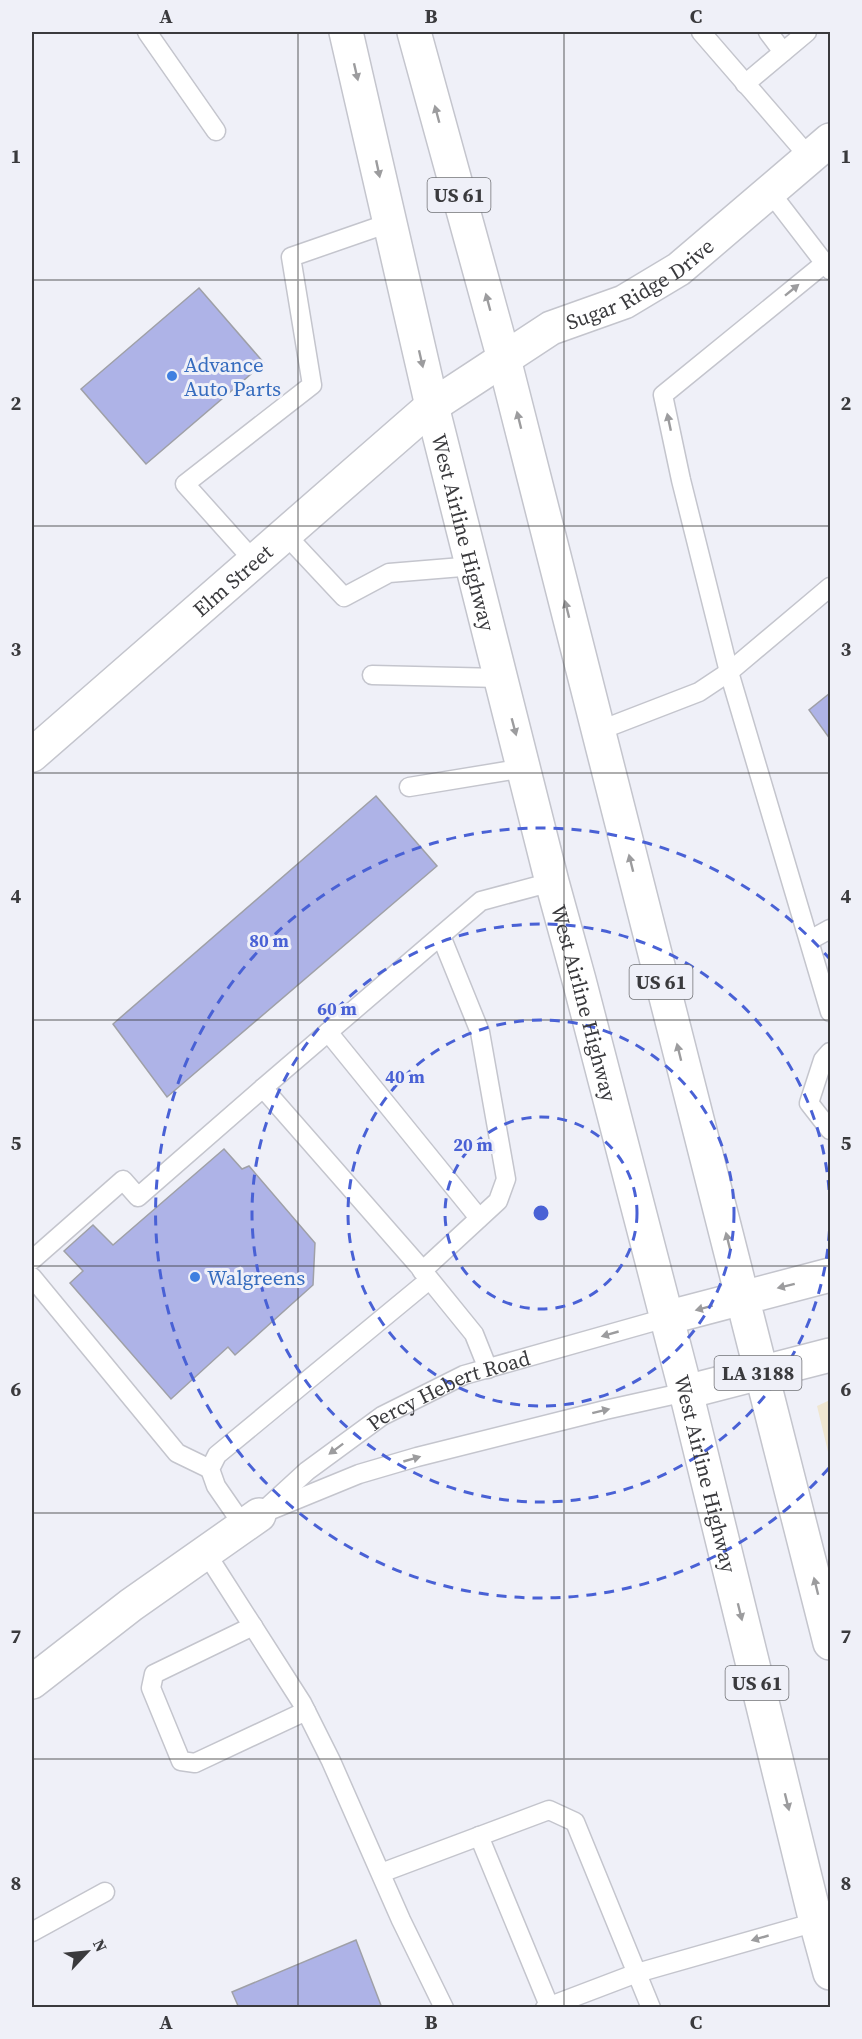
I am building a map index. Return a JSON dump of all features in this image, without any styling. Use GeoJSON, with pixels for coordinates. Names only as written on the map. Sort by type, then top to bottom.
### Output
{"type":"FeatureCollection","features":[{"type":"Feature","properties":{"kind":"main road","name":"West Airline Highway"},"geometry":{"type":"LineString","coordinates":[[346,32],[432,406],[552,882],[686,1392],[816,1922],[831,1973]]}},
{"type":"Feature","properties":{"kind":"main road","name":"US 61"},"geometry":{"type":"LineString","coordinates":[[414,32],[504,359],[831,1643]]}},
{"type":"Feature","properties":{"kind":"main road","name":"Sugar Ridge Drive"},"geometry":{"type":"LineString","coordinates":[[432,406],[551,328],[624,302],[679,269],[820,149]]}},
{"type":"Feature","properties":{"kind":"main road","name":"Elm Street"},"geometry":{"type":"LineString","coordinates":[[32,755],[432,406]]}},
{"type":"Feature","properties":{"kind":"main road"},"geometry":{"type":"LineString","coordinates":[[666,1318],[831,1275]]}},
{"type":"Feature","properties":{"kind":"main road","name":"LA 3188"},"geometry":{"type":"LineString","coordinates":[[686,1392],[831,1355]]}},
{"type":"Feature","properties":{"kind":"main road","name":"Percy Hebert Road"},"geometry":{"type":"LineString","coordinates":[[32,1682],[131,1605],[251,1520]]}},
{"type":"Feature","properties":{"kind":"lane"},"geometry":{"type":"LineString","coordinates":[[147,32],[216,131]]}},
{"type":"Feature","properties":{"kind":"lane"},"geometry":{"type":"LineString","coordinates":[[701,32],[745,84],[820,149]]}},
{"type":"Feature","properties":{"kind":"lane"},"geometry":{"type":"LineString","coordinates":[[768,32],[783,52]]}},
{"type":"Feature","properties":{"kind":"lane"},"geometry":{"type":"LineString","coordinates":[[745,84],[807,32]]}},
{"type":"Feature","properties":{"kind":"lane"},"geometry":{"type":"LineString","coordinates":[[770,192],[828,267],[663,394],[681,480],[729,672],[831,1012]]}},
{"type":"Feature","properties":{"kind":"lane"},"geometry":{"type":"LineString","coordinates":[[254,561],[185,484],[312,385],[291,256],[390,223]]}},
{"type":"Feature","properties":{"kind":"lane"},"geometry":{"type":"LineString","coordinates":[[285,534],[344,597],[389,573],[474,566]]}},
{"type":"Feature","properties":{"kind":"lane"},"geometry":{"type":"LineString","coordinates":[[598,731],[699,692],[729,672],[831,587]]}},
{"type":"Feature","properties":{"kind":"lane"},"geometry":{"type":"LineString","coordinates":[[372,675],[500,678]]}},
{"type":"Feature","properties":{"kind":"lane"},"geometry":{"type":"LineString","coordinates":[[409,787],[525,768]]}},
{"type":"Feature","properties":{"kind":"lane"},"geometry":{"type":"LineString","coordinates":[[32,1260],[123,1180],[138,1197],[481,901],[552,882]]}},
{"type":"Feature","properties":{"kind":"lane"},"geometry":{"type":"LineString","coordinates":[[810,940],[831,929]]}},
{"type":"Feature","properties":{"kind":"lane"},"geometry":{"type":"LineString","coordinates":[[210,1469],[218,1455],[426,1275],[498,1201],[506,1179],[480,1032],[441,936]]}},
{"type":"Feature","properties":{"kind":"lane"},"geometry":{"type":"LineString","coordinates":[[328,1032],[479,1218]]}},
{"type":"Feature","properties":{"kind":"lane"},"geometry":{"type":"LineString","coordinates":[[831,1052],[823,1060],[809,1103],[831,1130]]}},
{"type":"Feature","properties":{"kind":"lane"},"geometry":{"type":"LineString","coordinates":[[263,1088],[426,1275],[474,1334],[488,1369]]}},
{"type":"Feature","properties":{"kind":"lane"},"geometry":{"type":"LineString","coordinates":[[32,1277],[177,1453],[210,1469],[216,1486],[251,1520]]}},
{"type":"Feature","properties":{"kind":"lane","name":"Percy Hebert Road"},"geometry":{"type":"LineString","coordinates":[[251,1520],[307,1471],[382,1416],[464,1376],[666,1318]]}},
{"type":"Feature","properties":{"kind":"lane","name":"Percy Hebert Road"},"geometry":{"type":"LineString","coordinates":[[251,1520],[358,1474],[604,1410],[686,1392]]}},
{"type":"Feature","properties":{"kind":"lane"},"geometry":{"type":"LineString","coordinates":[[206,1553],[306,1711],[332,1761],[401,1920],[444,2007]]}},
{"type":"Feature","properties":{"kind":"lane"},"geometry":{"type":"LineString","coordinates":[[253,1626],[154,1674],[151,1688],[181,1761],[195,1763],[306,1711]]}},
{"type":"Feature","properties":{"kind":"lane"},"geometry":{"type":"LineString","coordinates":[[381,1873],[549,1810],[575,1822],[651,2007]]}},
{"type":"Feature","properties":{"kind":"lane"},"geometry":{"type":"LineString","coordinates":[[479,1836],[548,2007],[637,1973],[816,1922]]}},
{"type":"Feature","properties":{"kind":"lane"},"geometry":{"type":"LineString","coordinates":[[32,1932],[105,1892]]}},
{"type":"Feature","properties":{"kind":"shaded area"},"geometry":{"type":"Polygon","coordinates":[[[830,1400],[830,1460],[817,1406],[830,1400]]]}},
{"type":"Feature","properties":{"kind":"building","name":"Advance Auto Parts"},"geometry":{"type":"Polygon","coordinates":[[[199,288],[264,363],[146,464],[81,389],[199,288]]]}},
{"type":"Feature","properties":{"kind":"building"},"geometry":{"type":"Polygon","coordinates":[[[830,693],[830,739],[809,710],[830,693]]]}},
{"type":"Feature","properties":{"kind":"building"},"geometry":{"type":"Polygon","coordinates":[[[376,796],[437,866],[167,1097],[113,1024],[376,796]]]}},
{"type":"Feature","properties":{"kind":"building","name":"Walgreens"},"geometry":{"type":"Polygon","coordinates":[[[224,1149],[242,1169],[249,1166],[315,1243],[313,1285],[235,1355],[228,1347],[171,1399],[70,1283],[83,1271],[64,1251],[93,1225],[113,1245],[224,1149]]]}},
{"type":"Feature","properties":{"kind":"building"},"geometry":{"type":"Polygon","coordinates":[[[356,1940],[382,2008],[239,2008],[232,1992],[356,1940]]]}},
{"type":"Feature","properties":{"kind":"place","name":"Advance Auto Parts"},"geometry":{"type":"Point","coordinates":[172,376]}},
{"type":"Feature","properties":{"kind":"place","name":"Walgreens"},"geometry":{"type":"Point","coordinates":[195,1277]}}]}
